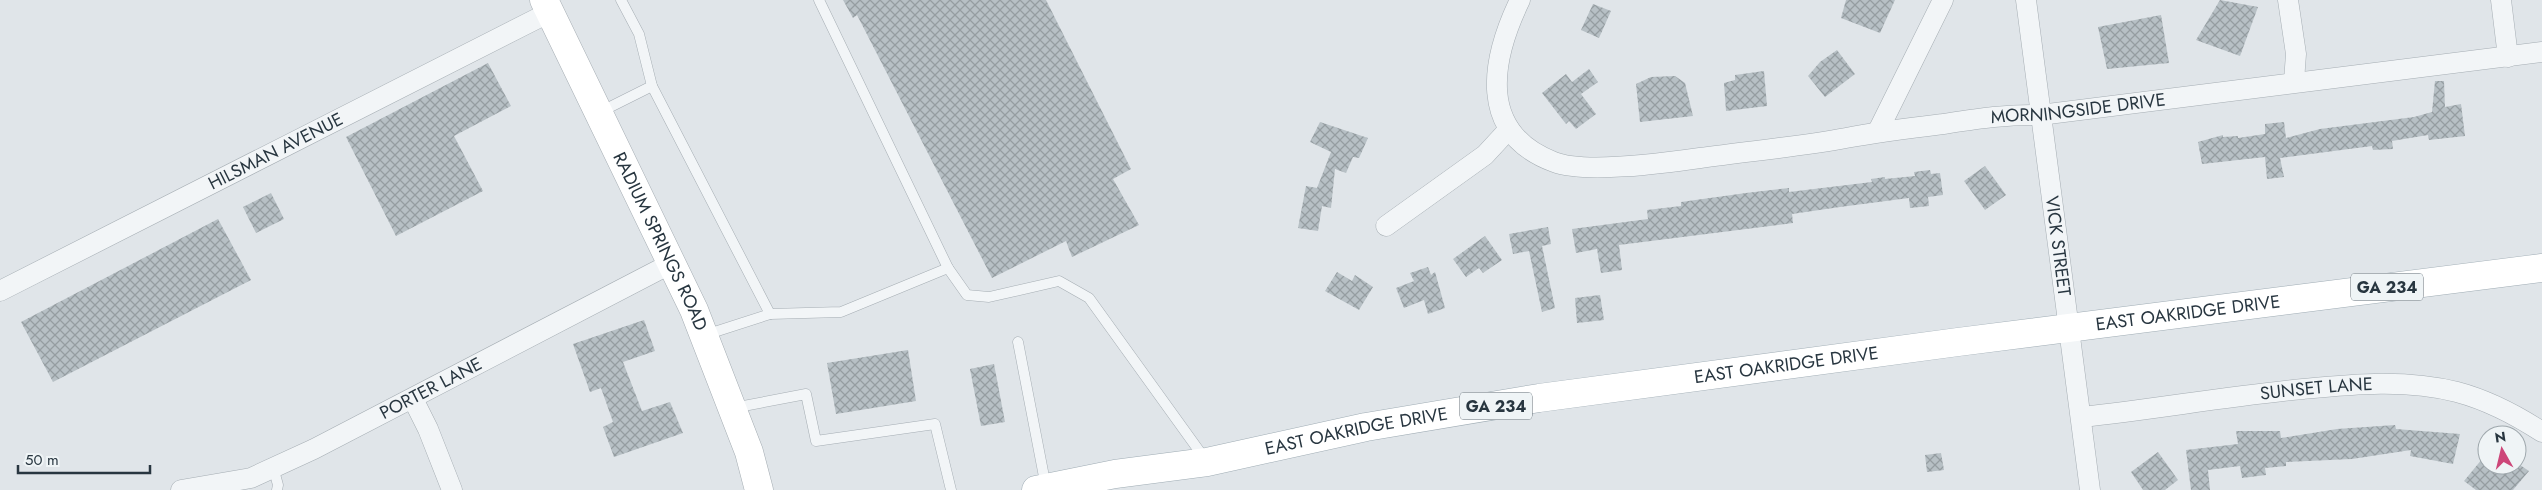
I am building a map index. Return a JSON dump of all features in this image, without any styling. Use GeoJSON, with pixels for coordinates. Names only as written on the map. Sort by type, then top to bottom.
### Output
{"type":"FeatureCollection","features":[{"type":"Feature","properties":{"kind":"main road","name":"RADIUM SPRINGS ROAD"},"geometry":{"type":"LineString","coordinates":[[547,6],[672,263],[704,335],[749,452],[759,490]]}},
{"type":"Feature","properties":{"kind":"main road","name":"EAST OAKRIDGE DRIVE"},"geometry":{"type":"LineString","coordinates":[[1041,489],[1114,474],[1207,462],[1366,427],[1539,398],[2542,268]]}},
{"type":"Feature","properties":{"kind":"street","name":"MORNINGSIDE DRIVE"},"geometry":{"type":"LineString","coordinates":[[1520,0],[1506,28],[1496,66],[1496,90],[1499,106],[1509,129],[1522,144],[1535,154],[1572,167],[1656,164],[1845,138],[1878,131],[2012,114],[2040,115],[2294,81],[2542,52]]}},
{"type":"Feature","properties":{"kind":"street"},"geometry":{"type":"LineString","coordinates":[[1878,131],[1943,0]]}},
{"type":"Feature","properties":{"kind":"street","name":"VICK STREET"},"geometry":{"type":"LineString","coordinates":[[2026,0],[2040,115],[2071,328],[2090,490]]}},
{"type":"Feature","properties":{"kind":"street"},"geometry":{"type":"LineString","coordinates":[[2288,0],[2296,54],[2294,81]]}},
{"type":"Feature","properties":{"kind":"street"},"geometry":{"type":"LineString","coordinates":[[2501,0],[2508,57]]}},
{"type":"Feature","properties":{"kind":"street","name":"HILSMAN AVENUE"},"geometry":{"type":"LineString","coordinates":[[0,291],[547,6]]}},
{"type":"Feature","properties":{"kind":"street"},"geometry":{"type":"LineString","coordinates":[[1386,226],[1485,155],[1509,129]]}},
{"type":"Feature","properties":{"kind":"street","name":"PORTER LANE"},"geometry":{"type":"LineString","coordinates":[[181,490],[251,478],[273,468],[314,449],[381,412],[413,399],[672,263]]}},
{"type":"Feature","properties":{"kind":"street","name":"SUNSET LANE"},"geometry":{"type":"LineString","coordinates":[[2082,417],[2260,393],[2374,382],[2412,384],[2457,392],[2492,405],[2542,432]]}},
{"type":"Feature","properties":{"kind":"street"},"geometry":{"type":"LineString","coordinates":[[413,399],[428,429],[452,490]]}},
{"type":"Feature","properties":{"kind":"lane"},"geometry":{"type":"LineString","coordinates":[[621,0],[639,34],[652,86],[770,314]]}},
{"type":"Feature","properties":{"kind":"lane"},"geometry":{"type":"LineString","coordinates":[[819,0],[948,268],[967,295],[989,297],[1059,281],[1088,298],[1207,462]]}},
{"type":"Feature","properties":{"kind":"lane"},"geometry":{"type":"LineString","coordinates":[[598,113],[652,86]]}},
{"type":"Feature","properties":{"kind":"lane"},"geometry":{"type":"LineString","coordinates":[[704,335],[770,314],[841,312],[948,268]]}},
{"type":"Feature","properties":{"kind":"lane"},"geometry":{"type":"LineString","coordinates":[[1018,342],[1041,489]]}},
{"type":"Feature","properties":{"kind":"lane"},"geometry":{"type":"LineString","coordinates":[[732,409],[806,394],[816,442],[935,424],[951,490]]}},
{"type":"Feature","properties":{"kind":"lane"},"geometry":{"type":"LineString","coordinates":[[273,468],[278,485],[277,490]]}},
{"type":"Feature","properties":{"kind":"building"},"geometry":{"type":"Polygon","coordinates":[[[843,0],[1046,0],[1131,169],[1113,179],[1139,225],[1072,257],[1066,241],[992,278],[857,15],[853,18],[843,0]]]}},
{"type":"Feature","properties":{"kind":"building"},"geometry":{"type":"Polygon","coordinates":[[[1846,0],[1895,0],[1880,33],[1841,18],[1846,0]]]}},
{"type":"Feature","properties":{"kind":"building"},"geometry":{"type":"Polygon","coordinates":[[[2220,0],[2258,7],[2240,56],[2196,40],[2220,0]]]}},
{"type":"Feature","properties":{"kind":"building"},"geometry":{"type":"Polygon","coordinates":[[[1593,4],[1611,11],[1599,38],[1581,30],[1593,4]]]}},
{"type":"Feature","properties":{"kind":"building"},"geometry":{"type":"Polygon","coordinates":[[[2161,15],[2169,63],[2107,69],[2098,27],[2161,15]]]}},
{"type":"Feature","properties":{"kind":"building"},"geometry":{"type":"Polygon","coordinates":[[[1837,50],[1855,74],[1825,97],[1808,76],[1820,62],[1837,50]]]}},
{"type":"Feature","properties":{"kind":"building"},"geometry":{"type":"Polygon","coordinates":[[[488,63],[511,106],[454,136],[483,191],[396,236],[346,137],[488,63]]]}},
{"type":"Feature","properties":{"kind":"building"},"geometry":{"type":"Polygon","coordinates":[[[1589,69],[1598,82],[1581,94],[1596,114],[1576,129],[1569,121],[1566,124],[1542,93],[1566,74],[1572,82],[1589,69]]]}},
{"type":"Feature","properties":{"kind":"building"},"geometry":{"type":"Polygon","coordinates":[[[1764,71],[1767,106],[1726,111],[1724,83],[1735,80],[1735,75],[1764,71]]]}},
{"type":"Feature","properties":{"kind":"building"},"geometry":{"type":"Polygon","coordinates":[[[1675,76],[1685,83],[1693,116],[1640,122],[1636,84],[1651,77],[1675,76]]]}},
{"type":"Feature","properties":{"kind":"building"},"geometry":{"type":"Polygon","coordinates":[[[2435,81],[2444,81],[2445,107],[2461,104],[2465,136],[2429,140],[2428,135],[2392,141],[2393,149],[2373,150],[2372,146],[2280,158],[2284,177],[2267,179],[2265,157],[2202,164],[2198,142],[2223,135],[2223,137],[2238,136],[2238,138],[2265,134],[2265,124],[2284,122],[2286,138],[2320,129],[2414,117],[2432,112],[2435,81]]]}},
{"type":"Feature","properties":{"kind":"building"},"geometry":{"type":"Polygon","coordinates":[[[1320,122],[1368,138],[1359,158],[1353,157],[1346,173],[1335,169],[1331,208],[1322,206],[1318,231],[1298,228],[1306,186],[1317,188],[1331,152],[1310,142],[1320,122]]]}},
{"type":"Feature","properties":{"kind":"building"},"geometry":{"type":"Polygon","coordinates":[[[1985,166],[2006,195],[1985,210],[1964,181],[1985,166]]]}},
{"type":"Feature","properties":{"kind":"building"},"geometry":{"type":"Polygon","coordinates":[[[1930,170],[1931,174],[1940,173],[1943,195],[1928,197],[1929,206],[1910,208],[1909,198],[1792,214],[1793,223],[1619,245],[1622,270],[1601,273],[1597,249],[1576,253],[1572,229],[1648,219],[1647,210],[1681,206],[1681,202],[1789,188],[1789,192],[1872,182],[1871,179],[1915,176],[1914,172],[1930,170]]]}},
{"type":"Feature","properties":{"kind":"building"},"geometry":{"type":"Polygon","coordinates":[[[271,193],[284,219],[256,233],[243,207],[271,193]]]}},
{"type":"Feature","properties":{"kind":"building"},"geometry":{"type":"Polygon","coordinates":[[[218,219],[251,280],[53,382],[21,322],[218,219]]]}},
{"type":"Feature","properties":{"kind":"building"},"geometry":{"type":"Polygon","coordinates":[[[1548,227],[1551,244],[1542,246],[1555,308],[1542,312],[1529,251],[1513,254],[1509,234],[1548,227]]]}},
{"type":"Feature","properties":{"kind":"building"},"geometry":{"type":"Polygon","coordinates":[[[1485,236],[1502,260],[1483,273],[1479,268],[1466,277],[1453,259],[1485,236]]]}},
{"type":"Feature","properties":{"kind":"building"},"geometry":{"type":"Polygon","coordinates":[[[1428,267],[1431,275],[1435,272],[1445,308],[1428,314],[1424,300],[1404,308],[1396,288],[1414,281],[1410,273],[1428,267]]]}},
{"type":"Feature","properties":{"kind":"building"},"geometry":{"type":"Polygon","coordinates":[[[1337,272],[1352,281],[1355,275],[1373,287],[1359,310],[1325,291],[1337,272]]]}},
{"type":"Feature","properties":{"kind":"building"},"geometry":{"type":"Polygon","coordinates":[[[1600,295],[1604,320],[1577,323],[1575,298],[1600,295]]]}},
{"type":"Feature","properties":{"kind":"building"},"geometry":{"type":"Polygon","coordinates":[[[644,320],[655,351],[623,362],[642,411],[670,402],[683,433],[614,457],[603,427],[613,422],[601,388],[590,392],[573,344],[644,320]]]}},
{"type":"Feature","properties":{"kind":"building"},"geometry":{"type":"Polygon","coordinates":[[[908,350],[916,401],[836,414],[827,363],[908,350]]]}},
{"type":"Feature","properties":{"kind":"building"},"geometry":{"type":"Polygon","coordinates":[[[994,364],[1005,422],[981,426],[970,369],[994,364]]]}},
{"type":"Feature","properties":{"kind":"building"},"geometry":{"type":"Polygon","coordinates":[[[2395,425],[2396,429],[2460,434],[2453,464],[2410,456],[2411,450],[2352,459],[2286,462],[2286,466],[2265,468],[2266,475],[2242,478],[2240,466],[2208,470],[2210,490],[2191,490],[2186,450],[2238,444],[2236,431],[2280,431],[2281,438],[2337,429],[2395,425]]]}},
{"type":"Feature","properties":{"kind":"building"},"geometry":{"type":"Polygon","coordinates":[[[2158,452],[2178,480],[2165,490],[2143,490],[2131,472],[2158,452]]]}},
{"type":"Feature","properties":{"kind":"building"},"geometry":{"type":"Polygon","coordinates":[[[1941,453],[1944,470],[1927,472],[1925,455],[1941,453]]]}},
{"type":"Feature","properties":{"kind":"building"},"geometry":{"type":"Polygon","coordinates":[[[2477,465],[2477,475],[2526,475],[2513,490],[2476,490],[2464,481],[2477,465]]]}}]}
